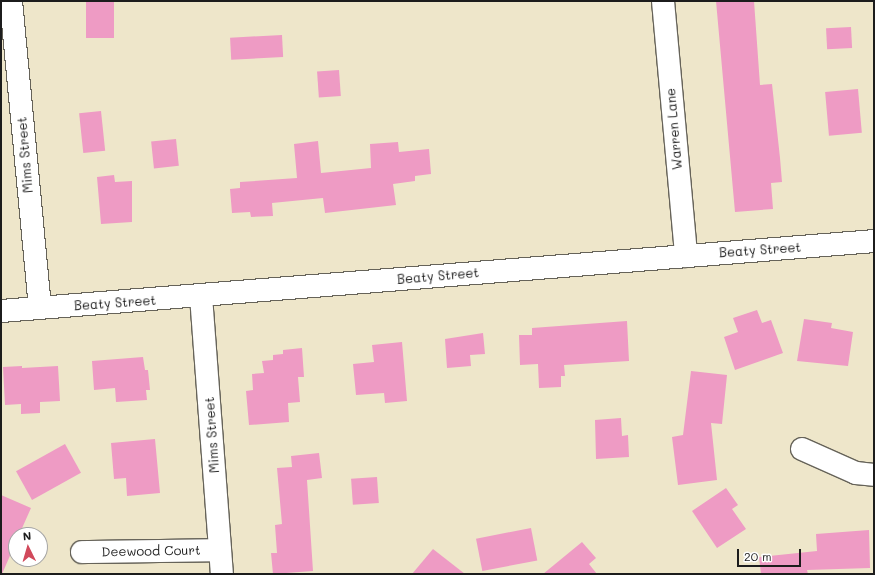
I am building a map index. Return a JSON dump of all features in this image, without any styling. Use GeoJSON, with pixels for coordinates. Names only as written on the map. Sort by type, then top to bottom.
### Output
{"type":"FeatureCollection","features":[{"type":"Feature","properties":{"kind":"street","name":"Mims Street"},"geometry":{"type":"LineString","coordinates":[[11,1],[40,308]]}},
{"type":"Feature","properties":{"kind":"street","name":"Warren Lane"},"geometry":{"type":"LineString","coordinates":[[663,1],[686,256]]}},
{"type":"Feature","properties":{"kind":"street","name":"Beaty Street"},"geometry":{"type":"LineString","coordinates":[[1,311],[874,242]]}},
{"type":"Feature","properties":{"kind":"street","name":"Mims Street"},"geometry":{"type":"LineString","coordinates":[[201,296],[222,574]]}},
{"type":"Feature","properties":{"kind":"street"},"geometry":{"type":"LineString","coordinates":[[802,448],[856,473],[874,475]]}},
{"type":"Feature","properties":{"kind":"street","name":"Deewood Court"},"geometry":{"type":"LineString","coordinates":[[82,552],[220,550]]}},
{"type":"Feature","properties":{"kind":"building"},"geometry":{"type":"Polygon","coordinates":[[[86,1],[114,1],[114,38],[86,38],[86,1]]]}},
{"type":"Feature","properties":{"kind":"building"},"geometry":{"type":"Polygon","coordinates":[[[716,1],[754,1],[760,85],[772,84],[780,158],[782,182],[771,183],[773,209],[735,212],[716,1]]]}},
{"type":"Feature","properties":{"kind":"building"},"geometry":{"type":"Polygon","coordinates":[[[851,27],[852,48],[827,49],[826,28],[851,27]]]}},
{"type":"Feature","properties":{"kind":"building"},"geometry":{"type":"Polygon","coordinates":[[[282,35],[283,57],[231,60],[230,38],[282,35]]]}},
{"type":"Feature","properties":{"kind":"building"},"geometry":{"type":"Polygon","coordinates":[[[339,70],[341,96],[319,97],[317,72],[339,70]]]}},
{"type":"Feature","properties":{"kind":"building"},"geometry":{"type":"Polygon","coordinates":[[[858,89],[862,133],[829,136],[825,92],[858,89]]]}},
{"type":"Feature","properties":{"kind":"building"},"geometry":{"type":"Polygon","coordinates":[[[101,111],[105,151],[83,153],[79,113],[101,111]]]}},
{"type":"Feature","properties":{"kind":"building"},"geometry":{"type":"Polygon","coordinates":[[[176,139],[179,166],[154,168],[151,142],[176,139]]]}},
{"type":"Feature","properties":{"kind":"building"},"geometry":{"type":"Polygon","coordinates":[[[318,141],[321,173],[371,168],[370,144],[398,142],[399,152],[429,149],[431,174],[415,176],[415,181],[393,184],[396,205],[325,213],[323,198],[272,203],[273,216],[251,217],[250,212],[232,213],[230,189],[240,188],[240,182],[297,178],[294,144],[318,141]]]}},
{"type":"Feature","properties":{"kind":"building"},"geometry":{"type":"Polygon","coordinates":[[[114,175],[115,182],[132,181],[132,222],[101,224],[97,177],[114,175]]]}},
{"type":"Feature","properties":{"kind":"building"},"geometry":{"type":"Polygon","coordinates":[[[757,310],[762,323],[771,320],[783,353],[735,370],[724,337],[738,332],[733,318],[757,310]]]}},
{"type":"Feature","properties":{"kind":"building"},"geometry":{"type":"Polygon","coordinates":[[[804,319],[832,323],[831,328],[853,332],[848,366],[797,361],[804,319]]]}},
{"type":"Feature","properties":{"kind":"building"},"geometry":{"type":"Polygon","coordinates":[[[627,321],[629,361],[564,365],[565,376],[561,376],[561,387],[539,388],[538,364],[520,365],[519,335],[532,335],[532,328],[627,321]]]}},
{"type":"Feature","properties":{"kind":"building"},"geometry":{"type":"Polygon","coordinates":[[[483,333],[485,354],[470,355],[471,366],[447,368],[445,339],[483,333]]]}},
{"type":"Feature","properties":{"kind":"building"},"geometry":{"type":"Polygon","coordinates":[[[402,342],[407,401],[385,403],[384,393],[356,395],[353,364],[374,362],[372,345],[402,342]]]}},
{"type":"Feature","properties":{"kind":"building"},"geometry":{"type":"Polygon","coordinates":[[[302,348],[304,377],[298,377],[300,402],[288,403],[289,422],[249,425],[246,391],[253,390],[252,374],[264,373],[262,361],[273,360],[273,355],[283,354],[283,350],[302,348]]]}},
{"type":"Feature","properties":{"kind":"building"},"geometry":{"type":"Polygon","coordinates":[[[143,357],[145,370],[148,370],[150,390],[146,390],[147,400],[116,402],[115,388],[94,390],[92,361],[143,357]]]}},
{"type":"Feature","properties":{"kind":"building"},"geometry":{"type":"Polygon","coordinates":[[[22,366],[22,368],[58,366],[60,401],[40,402],[40,413],[21,414],[21,404],[5,405],[3,367],[22,366]]]}},
{"type":"Feature","properties":{"kind":"building"},"geometry":{"type":"Polygon","coordinates":[[[691,371],[727,375],[722,424],[711,423],[717,480],[678,485],[672,437],[683,435],[691,371]]]}},
{"type":"Feature","properties":{"kind":"building"},"geometry":{"type":"Polygon","coordinates":[[[621,418],[622,436],[628,435],[629,457],[596,459],[595,420],[621,418]]]}},
{"type":"Feature","properties":{"kind":"building"},"geometry":{"type":"Polygon","coordinates":[[[155,439],[160,493],[127,496],[126,478],[114,479],[111,443],[155,439]]]}},
{"type":"Feature","properties":{"kind":"building"},"geometry":{"type":"Polygon","coordinates":[[[65,444],[81,473],[32,500],[16,471],[65,444]]]}},
{"type":"Feature","properties":{"kind":"building"},"geometry":{"type":"Polygon","coordinates":[[[319,453],[322,478],[307,480],[313,571],[273,574],[271,553],[277,553],[275,525],[282,524],[277,468],[292,467],[291,456],[319,453]]]}},
{"type":"Feature","properties":{"kind":"building"},"geometry":{"type":"Polygon","coordinates":[[[377,477],[379,503],[353,505],[351,479],[377,477]]]}},
{"type":"Feature","properties":{"kind":"building"},"geometry":{"type":"Polygon","coordinates":[[[726,488],[738,505],[732,509],[746,529],[717,548],[692,511],[726,488]]]}},
{"type":"Feature","properties":{"kind":"building"},"geometry":{"type":"Polygon","coordinates":[[[1,495],[31,508],[23,527],[8,527],[8,560],[2,574],[1,495]]]}},
{"type":"Feature","properties":{"kind":"building"},"geometry":{"type":"Polygon","coordinates":[[[531,528],[537,560],[482,571],[476,539],[531,528]]]}},
{"type":"Feature","properties":{"kind":"building"},"geometry":{"type":"Polygon","coordinates":[[[869,530],[870,568],[807,570],[808,574],[761,574],[759,557],[817,551],[816,534],[869,530]]]}},
{"type":"Feature","properties":{"kind":"building"},"geometry":{"type":"Polygon","coordinates":[[[582,542],[596,558],[589,564],[597,574],[543,574],[582,542]]]}},
{"type":"Feature","properties":{"kind":"building"},"geometry":{"type":"Polygon","coordinates":[[[433,549],[465,574],[412,574],[433,549]]]}}]}
